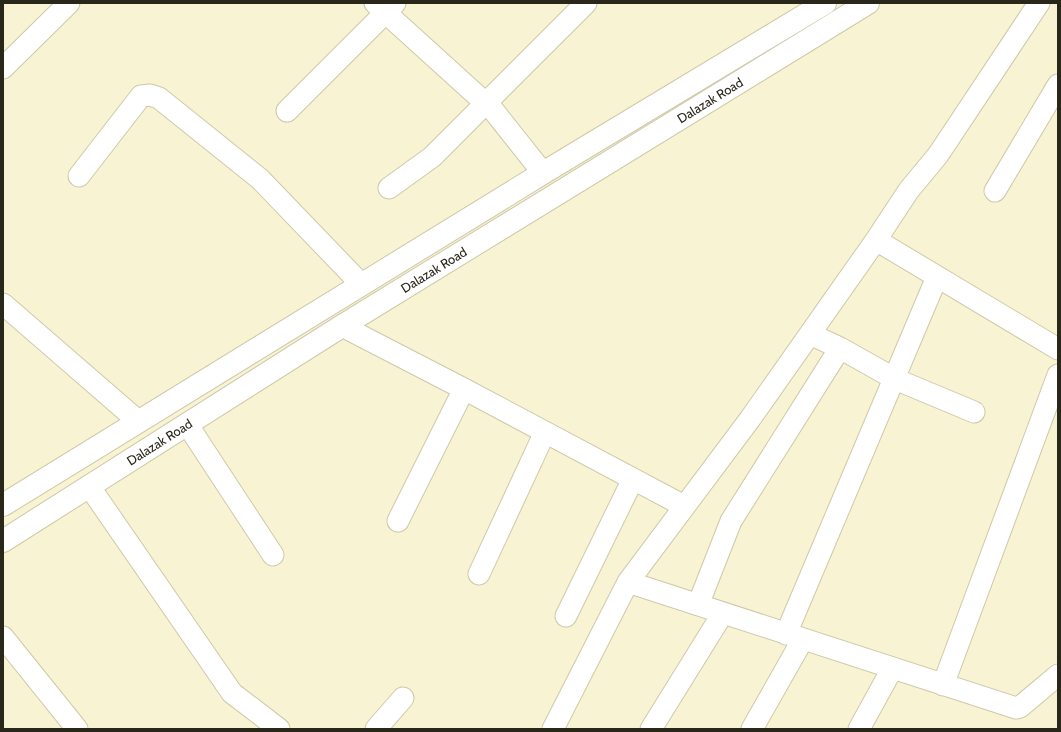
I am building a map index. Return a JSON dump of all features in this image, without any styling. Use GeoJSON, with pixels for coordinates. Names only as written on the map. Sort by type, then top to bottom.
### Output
{"type":"FeatureCollection","features":[{"type":"Feature","properties":{"kind":"main road","name":"Dalazak Road"},"geometry":{"type":"LineString","coordinates":[[3,505],[361,284],[825,3]]}},
{"type":"Feature","properties":{"kind":"main road","name":"Dalazak Road"},"geometry":{"type":"LineString","coordinates":[[3,541],[342,326],[868,3]]}},
{"type":"Feature","properties":{"kind":"main road"},"geometry":{"type":"LineString","coordinates":[[543,173],[560,193]]}},
{"type":"Feature","properties":{"kind":"street"},"geometry":{"type":"LineString","coordinates":[[3,68],[69,3]]}},
{"type":"Feature","properties":{"kind":"street"},"geometry":{"type":"LineString","coordinates":[[389,188],[432,157],[487,104],[586,3]]}},
{"type":"Feature","properties":{"kind":"street"},"geometry":{"type":"LineString","coordinates":[[553,729],[628,582],[750,419],[876,240],[909,190],[938,155],[1039,3]]}},
{"type":"Feature","properties":{"kind":"street"},"geometry":{"type":"LineString","coordinates":[[288,111],[386,6],[487,104],[543,173]]}},
{"type":"Feature","properties":{"kind":"street"},"geometry":{"type":"LineString","coordinates":[[995,191],[1058,85]]}},
{"type":"Feature","properties":{"kind":"street"},"geometry":{"type":"LineString","coordinates":[[79,176],[141,96],[150,95],[159,98],[260,179],[361,284]]}},
{"type":"Feature","properties":{"kind":"street"},"geometry":{"type":"LineString","coordinates":[[876,240],[1058,349]]}},
{"type":"Feature","properties":{"kind":"street"},"geometry":{"type":"LineString","coordinates":[[752,729],[794,636],[894,379],[937,277]]}},
{"type":"Feature","properties":{"kind":"street"},"geometry":{"type":"LineString","coordinates":[[3,304],[138,421]]}},
{"type":"Feature","properties":{"kind":"street"},"geometry":{"type":"LineString","coordinates":[[342,326],[684,506]]}},
{"type":"Feature","properties":{"kind":"street"},"geometry":{"type":"LineString","coordinates":[[810,334],[840,348],[894,379],[974,412]]}},
{"type":"Feature","properties":{"kind":"street"},"geometry":{"type":"LineString","coordinates":[[698,605],[731,521],[840,348]]}},
{"type":"Feature","properties":{"kind":"street"},"geometry":{"type":"LineString","coordinates":[[943,685],[1058,375]]}},
{"type":"Feature","properties":{"kind":"street"},"geometry":{"type":"LineString","coordinates":[[398,521],[464,389]]}},
{"type":"Feature","properties":{"kind":"street"},"geometry":{"type":"LineString","coordinates":[[187,424],[273,555]]}},
{"type":"Feature","properties":{"kind":"street"},"geometry":{"type":"LineString","coordinates":[[479,574],[545,432]]}},
{"type":"Feature","properties":{"kind":"street"},"geometry":{"type":"LineString","coordinates":[[566,616],[633,479]]}},
{"type":"Feature","properties":{"kind":"street"},"geometry":{"type":"LineString","coordinates":[[89,486],[232,693],[279,729]]}},
{"type":"Feature","properties":{"kind":"street"},"geometry":{"type":"LineString","coordinates":[[628,582],[892,669],[1016,708],[1020,707],[1058,675]]}},
{"type":"Feature","properties":{"kind":"street"},"geometry":{"type":"LineString","coordinates":[[650,729],[723,613]]}},
{"type":"Feature","properties":{"kind":"street"},"geometry":{"type":"LineString","coordinates":[[3,637],[77,729]]}},
{"type":"Feature","properties":{"kind":"street"},"geometry":{"type":"LineString","coordinates":[[859,729],[892,669]]}},
{"type":"Feature","properties":{"kind":"street"},"geometry":{"type":"LineString","coordinates":[[376,729],[403,698]]}}]}
